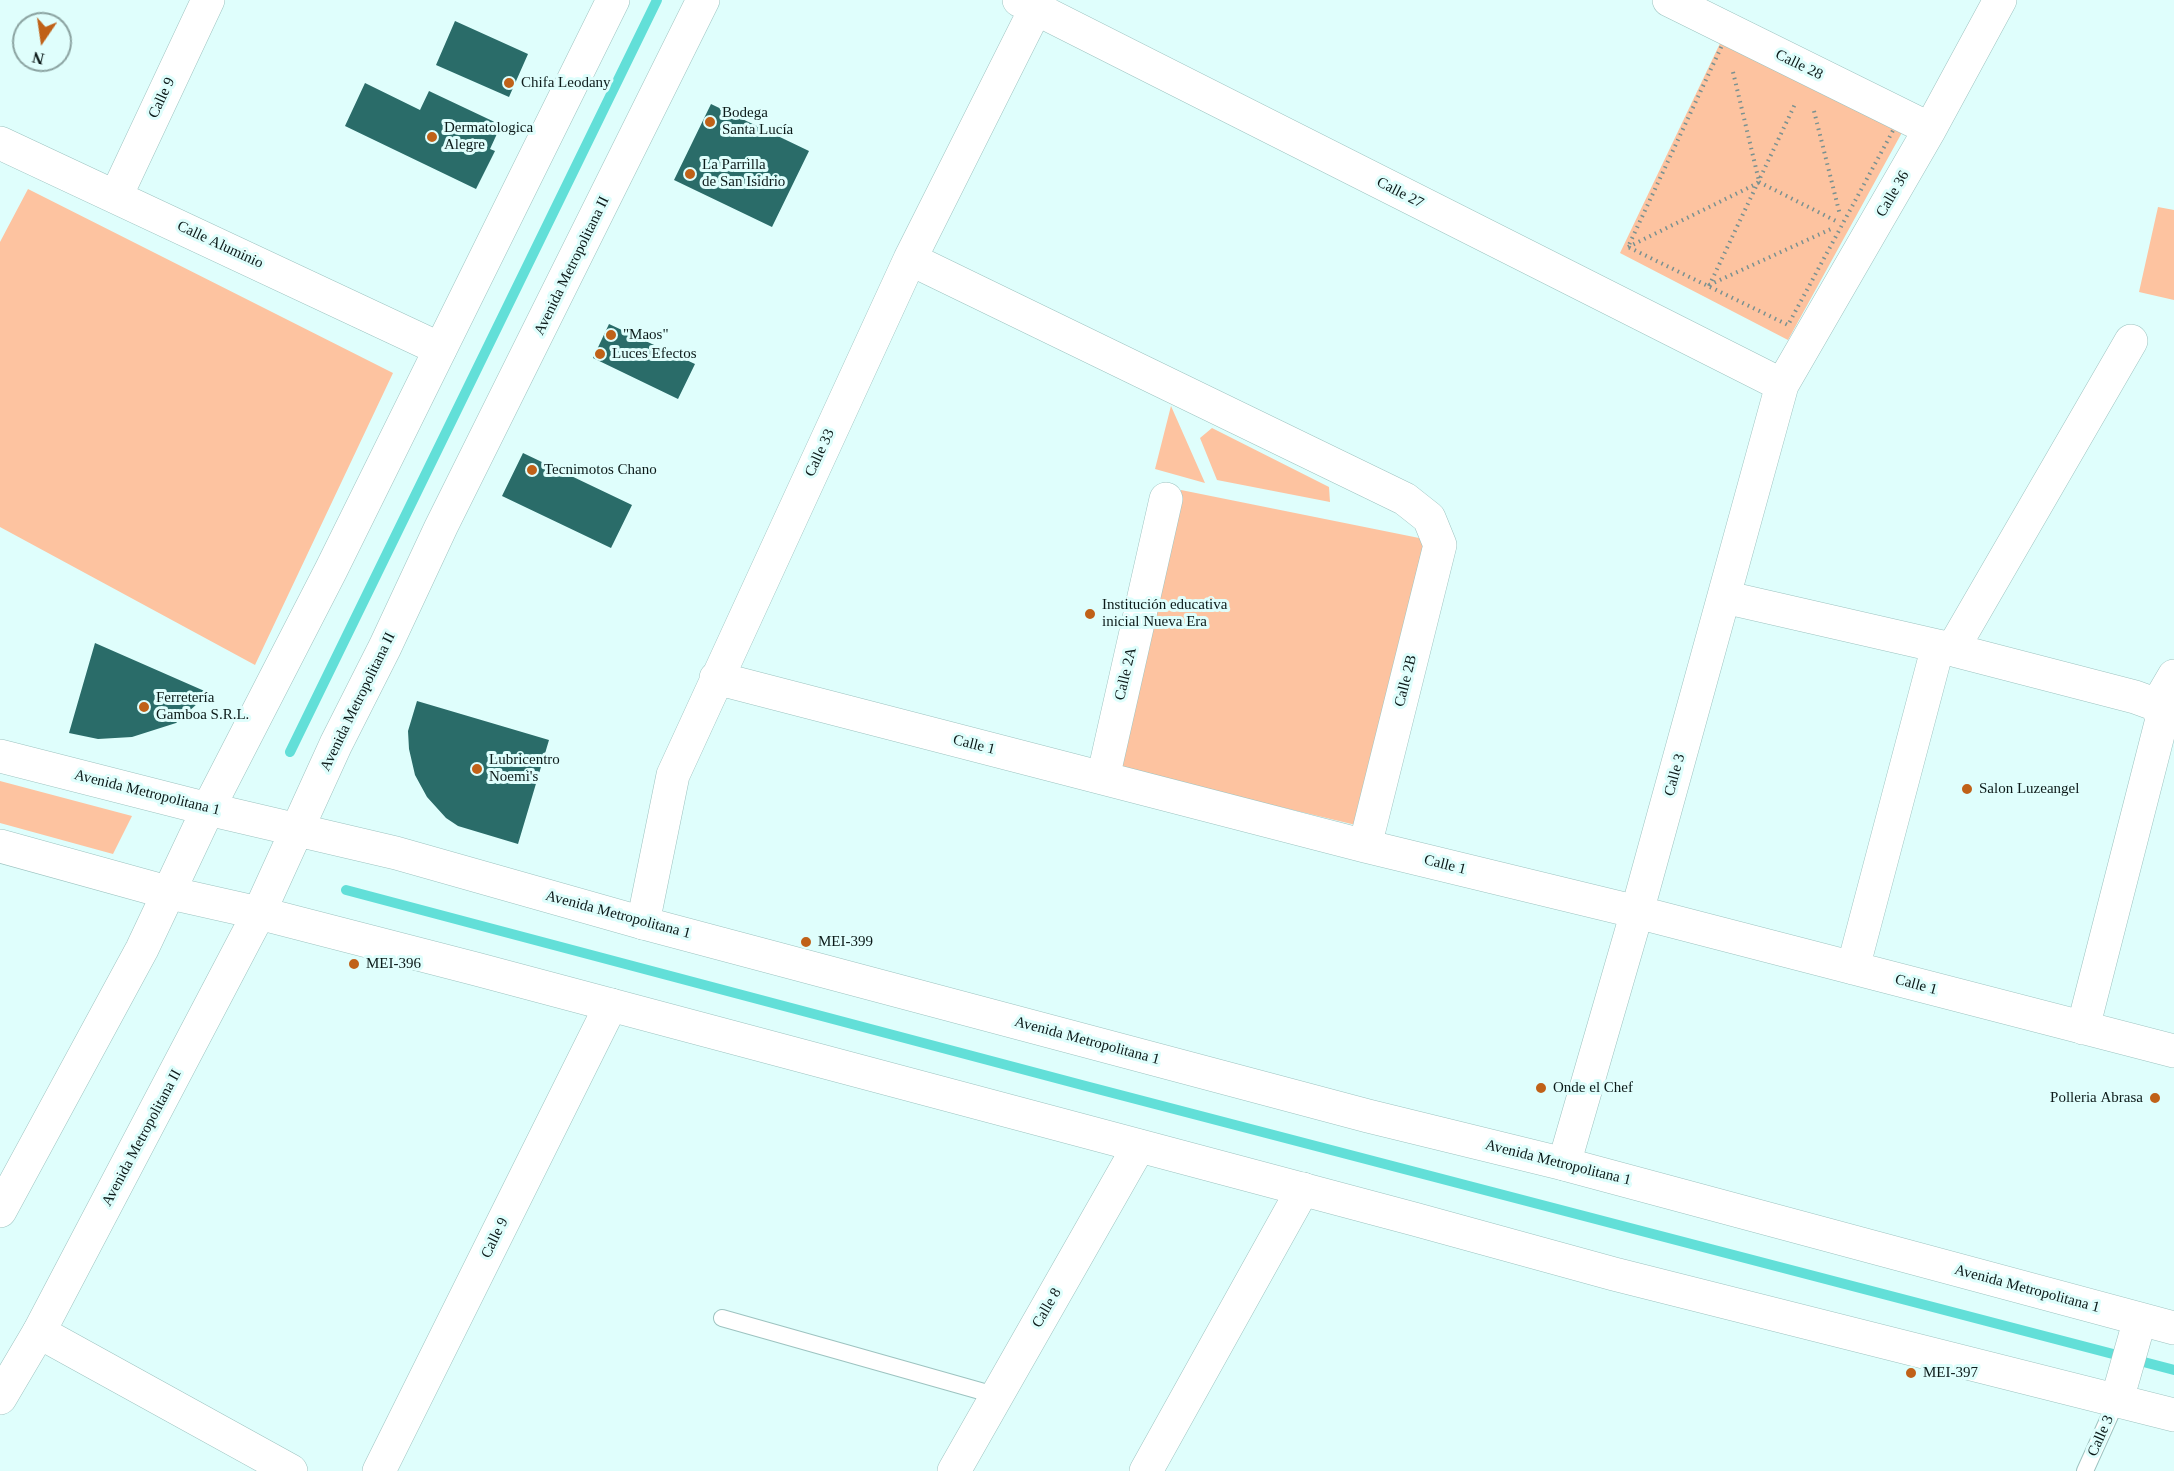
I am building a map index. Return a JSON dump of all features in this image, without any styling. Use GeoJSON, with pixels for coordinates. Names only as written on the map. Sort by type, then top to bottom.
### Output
{"type":"FeatureCollection","features":[{"type":"Feature","properties":{"kind":"street","name":"Calle 9"},"geometry":{"type":"LineString","coordinates":[[116,196],[208,0]]}},
{"type":"Feature","properties":{"kind":"street"},"geometry":{"type":"LineString","coordinates":[[0,1211],[142,949],[208,809],[331,570],[613,0]]}},
{"type":"Feature","properties":{"kind":"street","name":"Avenida Metropolitana II"},"geometry":{"type":"LineString","coordinates":[[0,1398],[39,1332],[259,913],[336,744],[385,647],[441,527],[703,0]]}},
{"type":"Feature","properties":{"kind":"street","name":"Calle 28"},"geometry":{"type":"LineString","coordinates":[[1669,0],[1930,129]]}},
{"type":"Feature","properties":{"kind":"street","name":"Calle 36"},"geometry":{"type":"LineString","coordinates":[[1782,385],[1930,129],[2000,0]]}},
{"type":"Feature","properties":{"kind":"street","name":"Calle 33"},"geometry":{"type":"LineString","coordinates":[[643,922],[673,776],[910,259],[1031,3]]}},
{"type":"Feature","properties":{"kind":"street","name":"Calle 27"},"geometry":{"type":"LineString","coordinates":[[1031,3],[1782,385]]}},
{"type":"Feature","properties":{"kind":"street","name":"Calle Aluminio"},"geometry":{"type":"LineString","coordinates":[[0,143],[440,349]]}},
{"type":"Feature","properties":{"kind":"street","name":"Calle 2B"},"geometry":{"type":"LineString","coordinates":[[910,259],[1405,499],[1429,518],[1440,545],[1365,846]]}},
{"type":"Feature","properties":{"kind":"street"},"geometry":{"type":"LineString","coordinates":[[1853,968],[1945,648],[2131,341]]}},
{"type":"Feature","properties":{"kind":"street","name":"Calle 3"},"geometry":{"type":"LineString","coordinates":[[1564,1164],[1637,912],[1782,385]]}},
{"type":"Feature","properties":{"kind":"street","name":"Calle 2A"},"geometry":{"type":"LineString","coordinates":[[1103,778],[1166,499]]}},
{"type":"Feature","properties":{"kind":"street"},"geometry":{"type":"LineString","coordinates":[[1724,597],[1945,648],[2135,697],[2157,705]]}},
{"type":"Feature","properties":{"kind":"street"},"geometry":{"type":"LineString","coordinates":[[2157,705],[2174,676]]}},
{"type":"Feature","properties":{"kind":"street","name":"Calle 1"},"geometry":{"type":"LineString","coordinates":[[716,678],[1365,846],[1637,912],[2174,1052]]}},
{"type":"Feature","properties":{"kind":"street"},"geometry":{"type":"LineString","coordinates":[[2083,1028],[2162,719],[2157,705]]}},
{"type":"Feature","properties":{"kind":"street","name":"Avenida Metropolitana 1"},"geometry":{"type":"LineString","coordinates":[[0,756],[208,809],[396,853],[643,922],[1368,1116],[1564,1164],[2138,1327],[2174,1328]]}},
{"type":"Feature","properties":{"kind":"street"},"geometry":{"type":"LineString","coordinates":[[0,846],[170,893],[259,913],[611,1005],[1626,1277],[2119,1391],[2174,1415]]}},
{"type":"Feature","properties":{"kind":"street","name":"Calle 9"},"geometry":{"type":"LineString","coordinates":[[379,1471],[611,1005]]}},
{"type":"Feature","properties":{"kind":"street","name":"Calle 8"},"geometry":{"type":"LineString","coordinates":[[954,1471],[1139,1146]]}},
{"type":"Feature","properties":{"kind":"street"},"geometry":{"type":"LineString","coordinates":[[1146,1471],[1303,1189]]}},
{"type":"Feature","properties":{"kind":"street"},"geometry":{"type":"LineString","coordinates":[[2119,1391],[2138,1327]]}},
{"type":"Feature","properties":{"kind":"street"},"geometry":{"type":"LineString","coordinates":[[39,1332],[291,1471]]}},
{"type":"Feature","properties":{"kind":"lane"},"geometry":{"type":"LineString","coordinates":[[722,1318],[998,1396]]}},
{"type":"Feature","properties":{"kind":"lane","name":"Calle 3"},"geometry":{"type":"LineString","coordinates":[[2085,1471],[2119,1391]]}},
{"type":"Feature","properties":{"kind":"path"},"geometry":{"type":"LineString","coordinates":[[1725,39],[1728,50]]}},
{"type":"Feature","properties":{"kind":"path"},"geometry":{"type":"LineString","coordinates":[[1628,247],[1788,324],[1896,125],[1725,39]]}},
{"type":"Feature","properties":{"kind":"path"},"geometry":{"type":"LineString","coordinates":[[1628,247],[1725,39]]}},
{"type":"Feature","properties":{"kind":"path"},"geometry":{"type":"LineString","coordinates":[[1731,61],[1759,182]]}},
{"type":"Feature","properties":{"kind":"path"},"geometry":{"type":"LineString","coordinates":[[1802,90],[1806,80]]}},
{"type":"Feature","properties":{"kind":"path"},"geometry":{"type":"LineString","coordinates":[[1806,80],[1809,91]]}},
{"type":"Feature","properties":{"kind":"path"},"geometry":{"type":"LineString","coordinates":[[1709,286],[1797,101]]}},
{"type":"Feature","properties":{"kind":"path"},"geometry":{"type":"LineString","coordinates":[[1812,102],[1842,224]]}},
{"type":"Feature","properties":{"kind":"path"},"geometry":{"type":"LineString","coordinates":[[1628,247],[1759,182]]}},
{"type":"Feature","properties":{"kind":"path"},"geometry":{"type":"LineString","coordinates":[[1759,182],[1842,224]]}},
{"type":"Feature","properties":{"kind":"path"},"geometry":{"type":"LineString","coordinates":[[1709,286],[1842,224]]}},
{"type":"Feature","properties":{"kind":"shaded area"},"geometry":{"type":"Polygon","coordinates":[[[1724,35],[1905,127],[1788,340],[1620,253],[1724,35]]]}},
{"type":"Feature","properties":{"kind":"shaded area"},"geometry":{"type":"Polygon","coordinates":[[[28,189],[393,373],[255,665],[0,527],[0,242],[28,189]]]}},
{"type":"Feature","properties":{"kind":"shaded area"},"geometry":{"type":"Polygon","coordinates":[[[2158,207],[2174,210],[2174,300],[2139,292],[2158,207]]]}},
{"type":"Feature","properties":{"kind":"shaded area"},"geometry":{"type":"Polygon","coordinates":[[[1171,406],[1205,483],[1155,469],[1171,406]]]}},
{"type":"Feature","properties":{"kind":"shaded area"},"geometry":{"type":"Polygon","coordinates":[[[1212,428],[1329,487],[1330,502],[1217,480],[1200,438],[1212,428]]]}},
{"type":"Feature","properties":{"kind":"shaded area"},"geometry":{"type":"Polygon","coordinates":[[[1181,490],[1429,540],[1360,826],[1113,767],[1181,490]]]}},
{"type":"Feature","properties":{"kind":"shaded area"},"geometry":{"type":"Polygon","coordinates":[[[0,781],[132,816],[113,854],[0,823],[0,781]]]}},
{"type":"Feature","properties":{"kind":"building"},"geometry":{"type":"Polygon","coordinates":[[[455,21],[528,54],[509,97],[436,65],[455,21]]]}},
{"type":"Feature","properties":{"kind":"building","name":"Dermatologica Alegre"},"geometry":{"type":"Polygon","coordinates":[[[365,83],[420,110],[429,91],[501,125],[490,149],[495,151],[476,189],[345,126],[365,83]]]}},
{"type":"Feature","properties":{"kind":"building"},"geometry":{"type":"Polygon","coordinates":[[[711,104],[809,151],[772,227],[674,180],[711,104]]]}},
{"type":"Feature","properties":{"kind":"building"},"geometry":{"type":"Polygon","coordinates":[[[609,324],[695,364],[678,399],[593,358],[609,324]]]}},
{"type":"Feature","properties":{"kind":"building"},"geometry":{"type":"Polygon","coordinates":[[[523,453],[632,505],[611,548],[502,496],[523,453]]]}},
{"type":"Feature","properties":{"kind":"building"},"geometry":{"type":"Polygon","coordinates":[[[95,643],[209,693],[176,723],[132,737],[98,739],[69,733],[95,643]]]}},
{"type":"Feature","properties":{"kind":"building","name":"Lubricentro Noemi's"},"geometry":{"type":"Polygon","coordinates":[[[417,701],[549,740],[518,844],[458,826],[446,818],[427,797],[415,775],[409,749],[408,731],[417,701]]]}},
{"type":"Feature","properties":{"kind":"waterway"},"geometry":{"type":"LineString","coordinates":[[290,752],[657,0]]}},
{"type":"Feature","properties":{"kind":"waterway"},"geometry":{"type":"LineString","coordinates":[[346,890],[2174,1370]]}},
{"type":"Feature","properties":{"kind":"place","name":"Chifa Leodany"},"geometry":{"type":"Point","coordinates":[509,83]}},
{"type":"Feature","properties":{"kind":"place","name":"Bodega Santa Lucía"},"geometry":{"type":"Point","coordinates":[710,122]}},
{"type":"Feature","properties":{"kind":"place","name":"Dermatologica Alegre"},"geometry":{"type":"Point","coordinates":[432,137]}},
{"type":"Feature","properties":{"kind":"place","name":"La Parrilla de San Isidrio"},"geometry":{"type":"Point","coordinates":[690,174]}},
{"type":"Feature","properties":{"kind":"place","name":"\"Maos\""},"geometry":{"type":"Point","coordinates":[611,335]}},
{"type":"Feature","properties":{"kind":"place","name":"Luces Efectos"},"geometry":{"type":"Point","coordinates":[600,354]}},
{"type":"Feature","properties":{"kind":"place","name":"Tecnimotos Chano"},"geometry":{"type":"Point","coordinates":[532,470]}},
{"type":"Feature","properties":{"kind":"place","name":"Institución educativa inicial Nueva Era"},"geometry":{"type":"Point","coordinates":[1090,614]}},
{"type":"Feature","properties":{"kind":"place","name":"Ferretería Gamboa S.R.L."},"geometry":{"type":"Point","coordinates":[144,707]}},
{"type":"Feature","properties":{"kind":"place","name":"Lubricentro Noemi's"},"geometry":{"type":"Point","coordinates":[477,769]}},
{"type":"Feature","properties":{"kind":"place","name":"Salon Luzeangel"},"geometry":{"type":"Point","coordinates":[1967,789]}},
{"type":"Feature","properties":{"kind":"place","name":"MEI-399"},"geometry":{"type":"Point","coordinates":[806,942]}},
{"type":"Feature","properties":{"kind":"place","name":"MEI-396"},"geometry":{"type":"Point","coordinates":[354,964]}},
{"type":"Feature","properties":{"kind":"place","name":"Onde el Chef"},"geometry":{"type":"Point","coordinates":[1541,1088]}},
{"type":"Feature","properties":{"kind":"place","name":"Polleria Abrasa"},"geometry":{"type":"Point","coordinates":[2155,1098]}},
{"type":"Feature","properties":{"kind":"place","name":"MEI-397"},"geometry":{"type":"Point","coordinates":[1911,1373]}}]}
